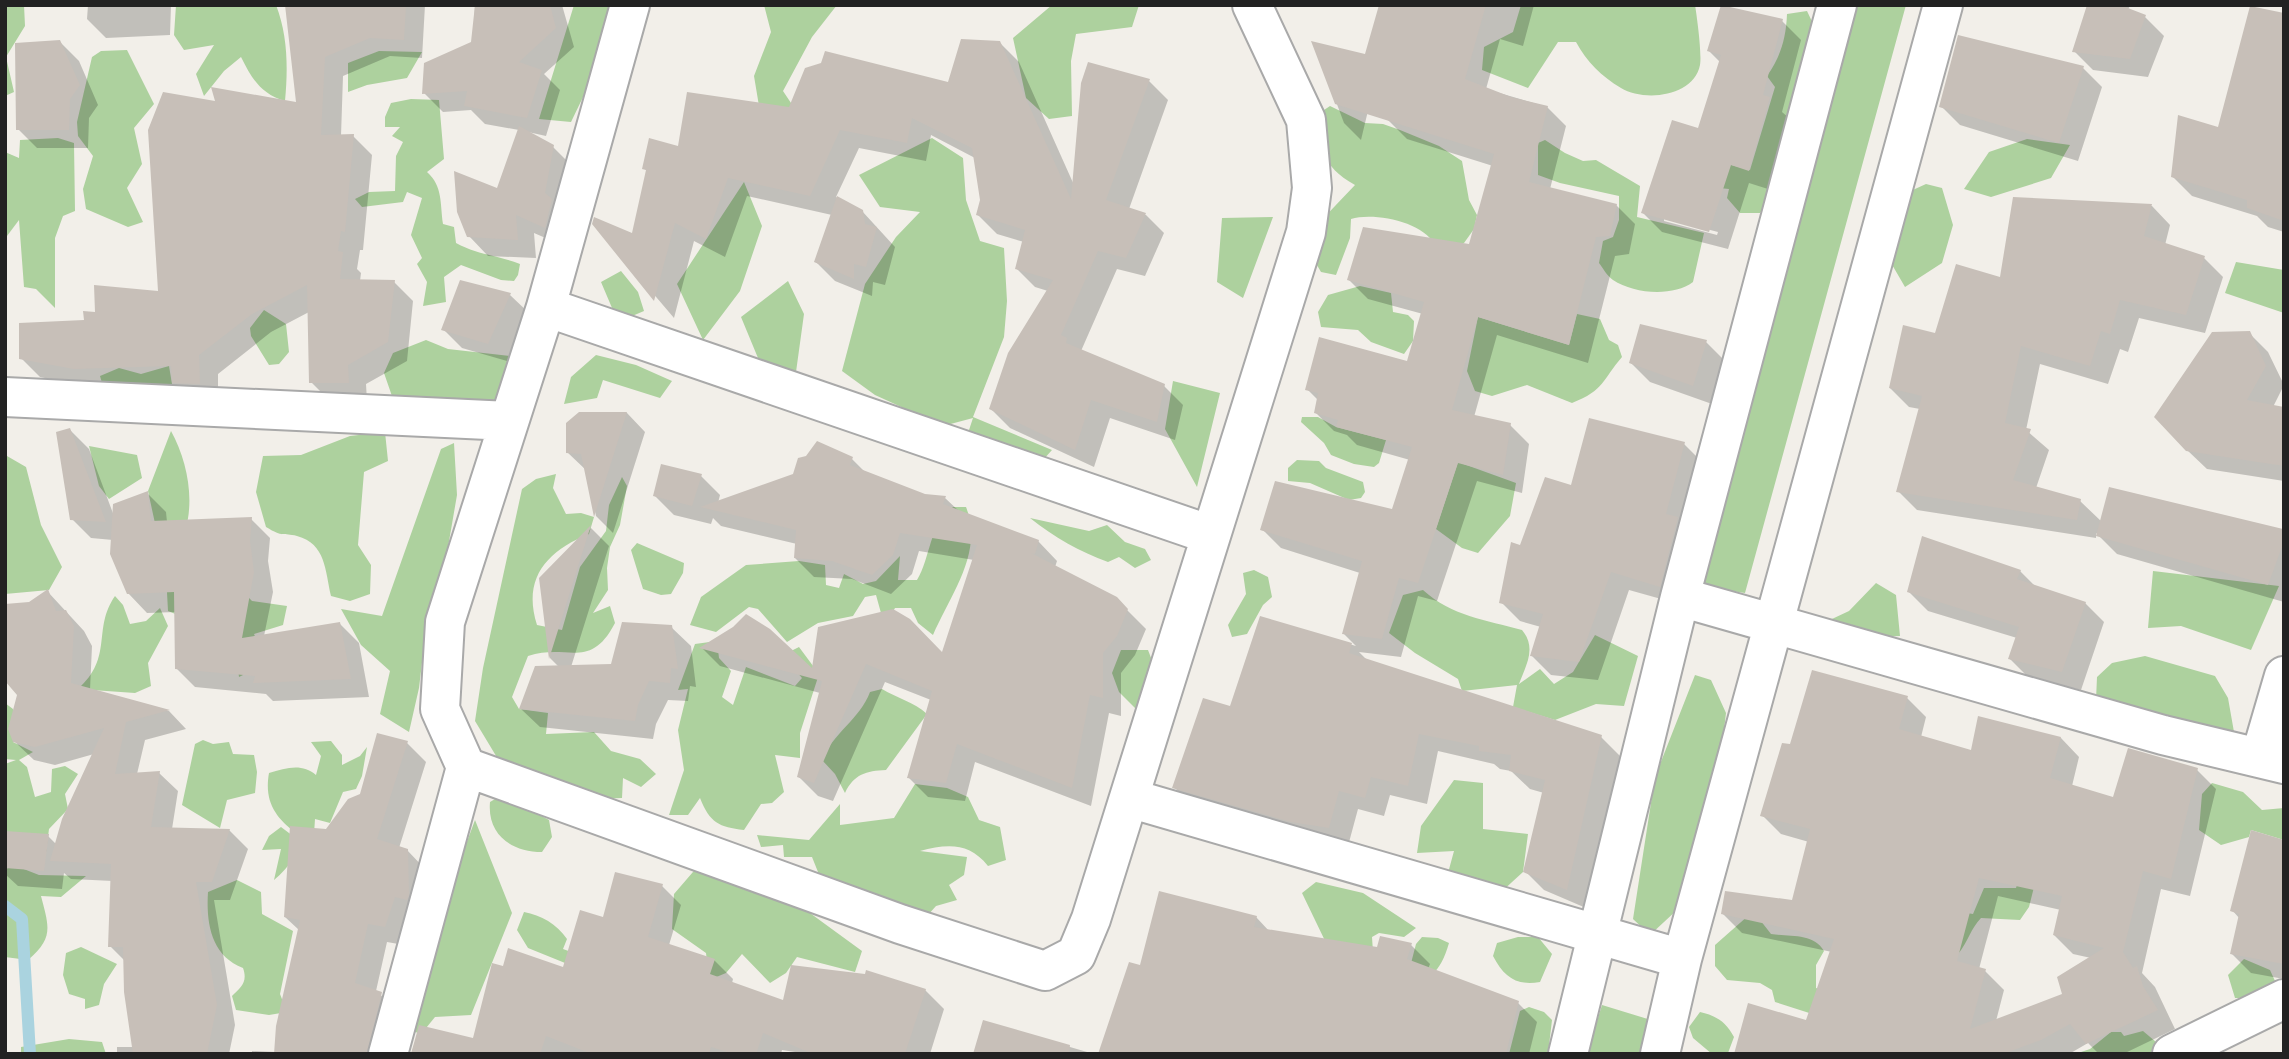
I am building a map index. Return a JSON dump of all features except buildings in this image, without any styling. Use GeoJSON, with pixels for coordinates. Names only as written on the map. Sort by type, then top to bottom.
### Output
{"type":"FeatureCollection","features":[{"type":"Feature","properties":{"kind":"street"},"geometry":{"type":"LineString","coordinates":[[388,1054],[466,767],[440,709],[445,622],[546,307],[630,5]]}},
{"type":"Feature","properties":{"kind":"street"},"geometry":{"type":"LineString","coordinates":[[1567,1054],[1679,597],[1838,5]]}},
{"type":"Feature","properties":{"kind":"street"},"geometry":{"type":"LineString","coordinates":[[1660,1054],[1682,959],[1943,5]]}},
{"type":"Feature","properties":{"kind":"street"},"geometry":{"type":"LineString","coordinates":[[466,767],[900,924],[1045,971],[1076,955],[1129,798],[1306,232],[1312,188],[1306,120],[1245,6]]}},
{"type":"Feature","properties":{"kind":"street"},"geometry":{"type":"LineString","coordinates":[[546,307],[1211,535]]}},
{"type":"Feature","properties":{"kind":"street"},"geometry":{"type":"LineString","coordinates":[[5,397],[509,421]]}},
{"type":"Feature","properties":{"kind":"street"},"geometry":{"type":"LineString","coordinates":[[1679,597],[2162,736],[2272,761],[2284,676]]}},
{"type":"Feature","properties":{"kind":"street"},"geometry":{"type":"LineString","coordinates":[[1129,798],[1682,959]]}},
{"type":"Feature","properties":{"kind":"street"},"geometry":{"type":"LineString","coordinates":[[2172,1054],[2284,999]]}},
{"type":"Feature","properties":{"kind":"green space"},"geometry":{"type":"Polygon","coordinates":[[[5,5],[24,5],[25,26],[6,57],[14,92],[5,96],[5,5]]]}},
{"type":"Feature","properties":{"kind":"green space"},"geometry":{"type":"Polygon","coordinates":[[[176,5],[276,5],[286,53],[285,101],[258,85],[241,57],[224,71],[204,96],[196,74],[214,45],[184,50],[174,35],[176,5]]]}},
{"type":"Feature","properties":{"kind":"green space"},"geometry":{"type":"Polygon","coordinates":[[[574,5],[613,5],[598,66],[571,122],[539,119],[574,5]]]}},
{"type":"Feature","properties":{"kind":"green space"},"geometry":{"type":"Polygon","coordinates":[[[764,5],[837,5],[812,37],[783,91],[807,127],[765,142],[754,76],[771,32],[764,5]]]}},
{"type":"Feature","properties":{"kind":"green space"},"geometry":{"type":"Polygon","coordinates":[[[1052,5],[1139,5],[1132,27],[1076,34],[1071,61],[1072,116],[1049,119],[1026,98],[1013,38],[1052,5]]]}},
{"type":"Feature","properties":{"kind":"green space"},"geometry":{"type":"Polygon","coordinates":[[[1521,5],[1695,5],[1700,44],[1700,65],[1696,76],[1688,84],[1667,94],[1642,95],[1631,92],[1607,79],[1595,68],[1576,42],[1558,42],[1528,88],[1482,70],[1484,47],[1513,32],[1521,5]]]}},
{"type":"Feature","properties":{"kind":"green space"},"geometry":{"type":"Polygon","coordinates":[[[1850,5],[1906,5],[1745,593],[1692,585],[1850,5]]]}},
{"type":"Feature","properties":{"kind":"green space"},"geometry":{"type":"Polygon","coordinates":[[[1807,11],[1816,30],[1775,193],[1760,213],[1740,213],[1727,198],[1729,189],[1719,188],[1716,161],[1750,170],[1775,87],[1767,76],[1782,46],[1787,14],[1807,11]]]}},
{"type":"Feature","properties":{"kind":"green space"},"geometry":{"type":"Polygon","coordinates":[[[127,50],[154,104],[134,128],[142,164],[127,188],[143,222],[128,227],[86,209],[83,189],[93,156],[78,136],[77,122],[92,57],[101,51],[127,50]]]}},
{"type":"Feature","properties":{"kind":"green space"},"geometry":{"type":"Polygon","coordinates":[[[379,51],[422,52],[407,78],[367,85],[348,92],[348,63],[379,51]]]}},
{"type":"Feature","properties":{"kind":"green space"},"geometry":{"type":"Polygon","coordinates":[[[411,99],[439,100],[444,159],[427,172],[438,189],[443,224],[454,227],[456,243],[520,264],[514,281],[501,280],[461,265],[444,277],[446,302],[423,306],[427,282],[417,264],[422,258],[411,235],[422,198],[407,192],[403,202],[362,207],[355,199],[369,192],[395,191],[396,156],[403,142],[392,136],[400,127],[385,127],[385,117],[391,103],[411,99]]]}},
{"type":"Feature","properties":{"kind":"green space"},"geometry":{"type":"Polygon","coordinates":[[[1330,106],[1365,123],[1383,124],[1439,146],[1462,161],[1469,200],[1477,215],[1474,229],[1464,243],[1434,244],[1420,230],[1384,218],[1351,219],[1350,238],[1336,275],[1321,272],[1314,260],[1315,227],[1355,185],[1335,170],[1325,155],[1321,112],[1330,106]]]}},
{"type":"Feature","properties":{"kind":"green space"},"geometry":{"type":"Polygon","coordinates":[[[58,138],[74,143],[75,211],[63,216],[55,238],[55,308],[36,289],[24,287],[19,220],[7,236],[5,234],[5,152],[19,158],[20,140],[58,138]]]}},
{"type":"Feature","properties":{"kind":"green space"},"geometry":{"type":"Polygon","coordinates":[[[932,138],[963,158],[966,200],[980,241],[1004,248],[1007,301],[1004,337],[973,417],[1052,450],[1033,471],[964,445],[973,418],[943,426],[875,395],[842,371],[865,284],[896,237],[920,212],[880,207],[859,175],[932,138]]]}},
{"type":"Feature","properties":{"kind":"green space"},"geometry":{"type":"Polygon","coordinates":[[[2027,139],[2070,145],[2051,178],[1991,197],[1964,189],[1989,152],[2027,139]]]}},
{"type":"Feature","properties":{"kind":"green space"},"geometry":{"type":"Polygon","coordinates":[[[1545,140],[1583,161],[1596,160],[1640,186],[1637,217],[1704,233],[1693,282],[1675,290],[1653,292],[1622,285],[1611,278],[1599,263],[1603,241],[1613,237],[1619,220],[1619,196],[1560,183],[1538,175],[1538,143],[1545,140]]]}},
{"type":"Feature","properties":{"kind":"green space"},"geometry":{"type":"Polygon","coordinates":[[[744,182],[762,226],[740,291],[703,340],[677,284],[744,182]]]}},
{"type":"Feature","properties":{"kind":"green space"},"geometry":{"type":"Polygon","coordinates":[[[1926,184],[1942,188],[1953,225],[1942,263],[1905,287],[1880,244],[1893,199],[1926,184]]]}},
{"type":"Feature","properties":{"kind":"green space"},"geometry":{"type":"Polygon","coordinates":[[[1273,217],[1243,298],[1217,282],[1222,218],[1273,217]]]}},
{"type":"Feature","properties":{"kind":"green space"},"geometry":{"type":"Polygon","coordinates":[[[2236,262],[2284,270],[2284,313],[2225,293],[2236,262]]]}},
{"type":"Feature","properties":{"kind":"green space"},"geometry":{"type":"Polygon","coordinates":[[[621,271],[638,292],[644,311],[618,322],[601,282],[621,271]]]}},
{"type":"Feature","properties":{"kind":"green space"},"geometry":{"type":"Polygon","coordinates":[[[788,281],[804,314],[796,372],[758,358],[741,317],[788,281]]]}},
{"type":"Feature","properties":{"kind":"green space"},"geometry":{"type":"Polygon","coordinates":[[[1360,286],[1391,293],[1393,312],[1408,315],[1414,321],[1413,341],[1404,354],[1371,342],[1358,330],[1321,327],[1318,312],[1328,295],[1360,286]]]}},
{"type":"Feature","properties":{"kind":"green space"},"geometry":{"type":"Polygon","coordinates":[[[264,310],[286,324],[289,352],[279,364],[269,365],[251,336],[250,328],[264,310]]]}},
{"type":"Feature","properties":{"kind":"green space"},"geometry":{"type":"Polygon","coordinates":[[[1577,314],[1600,319],[1609,340],[1618,345],[1622,357],[1591,394],[1572,403],[1527,385],[1492,396],[1475,391],[1467,371],[1478,317],[1569,345],[1577,314]]]}},
{"type":"Feature","properties":{"kind":"green space"},"geometry":{"type":"Polygon","coordinates":[[[426,340],[448,349],[510,356],[497,402],[393,399],[384,373],[393,353],[426,340]]]}},
{"type":"Feature","properties":{"kind":"green space"},"geometry":{"type":"Polygon","coordinates":[[[596,355],[636,365],[672,381],[660,398],[603,380],[597,398],[564,404],[571,377],[596,355]]]}},
{"type":"Feature","properties":{"kind":"green space"},"geometry":{"type":"Polygon","coordinates":[[[169,366],[172,384],[151,399],[102,383],[100,376],[119,368],[141,374],[169,366]]]}},
{"type":"Feature","properties":{"kind":"green space"},"geometry":{"type":"Polygon","coordinates":[[[1173,381],[1220,393],[1197,487],[1165,429],[1173,381]]]}},
{"type":"Feature","properties":{"kind":"green space"},"geometry":{"type":"Polygon","coordinates":[[[1302,417],[1318,417],[1336,427],[1386,440],[1379,463],[1374,467],[1354,464],[1331,455],[1324,443],[1301,422],[1302,417]]]}},
{"type":"Feature","properties":{"kind":"green space"},"geometry":{"type":"Polygon","coordinates":[[[171,431],[188,480],[189,506],[185,531],[252,601],[287,606],[283,625],[254,634],[259,646],[257,668],[239,677],[234,638],[168,611],[166,574],[148,491],[171,431]]]}},
{"type":"Feature","properties":{"kind":"green space"},"geometry":{"type":"Polygon","coordinates":[[[385,432],[388,461],[364,472],[358,545],[371,565],[370,594],[350,601],[331,596],[323,559],[314,545],[297,536],[280,534],[266,527],[256,492],[263,456],[301,455],[350,436],[385,432]]]}},
{"type":"Feature","properties":{"kind":"green space"},"geometry":{"type":"Polygon","coordinates":[[[454,443],[457,495],[443,576],[428,612],[419,688],[409,732],[380,714],[390,671],[361,645],[341,609],[382,616],[441,449],[454,443]]]}},
{"type":"Feature","properties":{"kind":"green space"},"geometry":{"type":"Polygon","coordinates":[[[89,446],[137,455],[142,478],[109,499],[99,486],[89,446]]]}},
{"type":"Feature","properties":{"kind":"green space"},"geometry":{"type":"Polygon","coordinates":[[[7,456],[26,467],[41,525],[62,567],[49,590],[5,594],[7,456]]]}},
{"type":"Feature","properties":{"kind":"green space"},"geometry":{"type":"Polygon","coordinates":[[[1297,460],[1319,461],[1326,468],[1363,482],[1365,492],[1361,498],[1349,500],[1310,483],[1288,481],[1288,468],[1297,460]]]}},
{"type":"Feature","properties":{"kind":"green space"},"geometry":{"type":"Polygon","coordinates":[[[1458,462],[1516,483],[1510,516],[1478,553],[1462,548],[1436,529],[1458,462]]]}},
{"type":"Feature","properties":{"kind":"green space"},"geometry":{"type":"Polygon","coordinates":[[[556,474],[553,488],[566,514],[581,513],[594,517],[589,534],[561,549],[542,568],[533,593],[537,625],[562,630],[580,567],[606,531],[609,505],[622,477],[627,486],[620,525],[610,547],[608,590],[593,613],[610,606],[615,623],[606,638],[587,651],[528,656],[512,697],[519,709],[548,713],[546,734],[594,732],[611,751],[640,759],[656,774],[641,787],[623,778],[622,798],[594,799],[510,779],[475,721],[483,668],[522,489],[536,479],[556,474]]]}},
{"type":"Feature","properties":{"kind":"green space"},"geometry":{"type":"Polygon","coordinates":[[[953,507],[966,507],[971,540],[963,572],[933,635],[918,623],[911,608],[895,608],[880,634],[881,613],[876,595],[865,597],[853,616],[818,623],[787,642],[758,609],[749,607],[716,632],[690,625],[701,597],[746,565],[799,561],[825,565],[826,585],[839,588],[844,574],[863,584],[876,581],[900,556],[898,580],[917,580],[939,522],[953,507]]]}},
{"type":"Feature","properties":{"kind":"green space"},"geometry":{"type":"Polygon","coordinates":[[[1030,518],[1089,531],[1107,525],[1125,542],[1145,549],[1151,560],[1135,568],[1119,557],[1108,562],[1087,554],[1030,518]]]}},
{"type":"Feature","properties":{"kind":"green space"},"geometry":{"type":"Polygon","coordinates":[[[637,543],[684,563],[683,573],[671,594],[661,595],[643,589],[631,550],[637,543]]]}},
{"type":"Feature","properties":{"kind":"green space"},"geometry":{"type":"Polygon","coordinates":[[[1254,570],[1268,577],[1272,597],[1263,605],[1247,634],[1232,637],[1228,625],[1246,594],[1243,573],[1254,570]]]}},
{"type":"Feature","properties":{"kind":"green space"},"geometry":{"type":"Polygon","coordinates":[[[2153,571],[2279,586],[2251,650],[2181,626],[2148,628],[2153,571]]]}},
{"type":"Feature","properties":{"kind":"green space"},"geometry":{"type":"Polygon","coordinates":[[[1876,583],[1896,595],[1900,636],[1812,639],[1817,626],[1849,611],[1876,583]]]}},
{"type":"Feature","properties":{"kind":"green space"},"geometry":{"type":"Polygon","coordinates":[[[1423,590],[1457,611],[1522,630],[1529,643],[1529,650],[1519,684],[1540,669],[1554,684],[1573,672],[1595,635],[1638,656],[1624,706],[1596,704],[1555,720],[1513,707],[1517,685],[1462,691],[1458,679],[1415,653],[1389,633],[1403,595],[1423,590]]]}},
{"type":"Feature","properties":{"kind":"green space"},"geometry":{"type":"Polygon","coordinates":[[[115,596],[123,605],[130,624],[146,621],[160,608],[168,626],[148,663],[151,686],[135,693],[78,689],[96,666],[108,608],[115,596]]]}},
{"type":"Feature","properties":{"kind":"green space"},"geometry":{"type":"Polygon","coordinates":[[[717,641],[719,658],[731,671],[722,697],[733,705],[746,667],[795,686],[802,678],[791,665],[789,652],[799,647],[819,674],[800,733],[800,758],[775,755],[784,792],[772,803],[761,804],[744,830],[716,822],[700,798],[688,815],[669,815],[684,770],[678,730],[688,689],[678,690],[695,644],[717,641]]]}},
{"type":"Feature","properties":{"kind":"green space"},"geometry":{"type":"Polygon","coordinates":[[[1121,650],[1148,650],[1153,663],[1142,715],[1119,692],[1112,673],[1121,650]]]}},
{"type":"Feature","properties":{"kind":"green space"},"geometry":{"type":"Polygon","coordinates":[[[2145,656],[2215,676],[2228,698],[2234,732],[2218,738],[2096,700],[2097,677],[2112,663],[2145,656]]]}},
{"type":"Feature","properties":{"kind":"green space"},"geometry":{"type":"Polygon","coordinates":[[[1695,675],[1711,680],[1726,713],[1719,772],[1684,878],[1678,909],[1650,935],[1633,919],[1655,777],[1695,675]]]}},
{"type":"Feature","properties":{"kind":"green space"},"geometry":{"type":"Polygon","coordinates":[[[882,689],[927,714],[886,770],[861,775],[845,793],[835,774],[822,760],[833,742],[866,702],[870,692],[882,689]]]}},
{"type":"Feature","properties":{"kind":"green space"},"geometry":{"type":"Polygon","coordinates":[[[5,703],[13,709],[13,742],[33,752],[19,760],[27,767],[35,797],[51,792],[52,769],[65,766],[78,774],[65,794],[68,809],[49,829],[46,852],[5,864],[5,764],[16,760],[5,759],[5,703]]]}},
{"type":"Feature","properties":{"kind":"green space"},"geometry":{"type":"Polygon","coordinates":[[[203,740],[213,744],[229,742],[233,754],[254,755],[257,772],[255,793],[227,800],[220,828],[182,805],[195,744],[203,740]]]}},
{"type":"Feature","properties":{"kind":"green space"},"geometry":{"type":"Polygon","coordinates":[[[331,741],[342,755],[342,765],[360,756],[367,747],[362,776],[356,789],[343,792],[330,823],[315,819],[314,834],[274,880],[281,849],[262,850],[269,836],[281,827],[297,839],[296,833],[282,821],[270,800],[269,773],[299,768],[316,775],[321,756],[311,742],[331,741]]]}},
{"type":"Feature","properties":{"kind":"green space"},"geometry":{"type":"Polygon","coordinates":[[[1454,780],[1483,783],[1483,829],[1528,834],[1523,872],[1488,904],[1445,884],[1454,851],[1417,853],[1421,826],[1454,780]]]}},
{"type":"Feature","properties":{"kind":"green space"},"geometry":{"type":"Polygon","coordinates":[[[2212,783],[2243,792],[2262,810],[2284,808],[2284,840],[2251,830],[2249,837],[2221,845],[2199,830],[2202,794],[2212,783]]]}},
{"type":"Feature","properties":{"kind":"green space"},"geometry":{"type":"Polygon","coordinates":[[[915,784],[947,788],[968,797],[979,820],[1000,827],[1006,860],[988,866],[981,858],[965,849],[948,846],[920,851],[967,857],[964,875],[949,885],[957,900],[936,906],[910,935],[892,943],[880,924],[880,905],[875,893],[853,900],[820,877],[812,857],[784,857],[783,845],[761,847],[757,835],[809,840],[840,804],[840,825],[894,818],[915,784]]]}},
{"type":"Feature","properties":{"kind":"green space"},"geometry":{"type":"Polygon","coordinates":[[[502,795],[549,820],[552,837],[542,852],[512,845],[497,832],[490,814],[490,802],[502,795]]]}},
{"type":"Feature","properties":{"kind":"green space"},"geometry":{"type":"Polygon","coordinates":[[[475,820],[512,913],[471,1015],[435,1017],[422,1033],[404,1031],[424,969],[430,979],[427,950],[475,820]]]}},
{"type":"Feature","properties":{"kind":"green space"},"geometry":{"type":"Polygon","coordinates":[[[699,865],[777,889],[862,951],[855,972],[797,957],[786,973],[770,983],[742,954],[726,973],[709,980],[706,953],[672,929],[674,894],[699,865]]]}},
{"type":"Feature","properties":{"kind":"green space"},"geometry":{"type":"Polygon","coordinates":[[[16,866],[39,875],[86,876],[61,897],[41,896],[47,924],[46,938],[28,960],[5,957],[5,869],[16,866]]]}},
{"type":"Feature","properties":{"kind":"green space"},"geometry":{"type":"Polygon","coordinates":[[[2021,872],[2036,879],[2029,907],[2020,920],[1981,918],[1958,954],[1967,913],[1973,914],[1984,888],[2016,888],[2021,872]]]}},
{"type":"Feature","properties":{"kind":"green space"},"geometry":{"type":"Polygon","coordinates":[[[237,880],[261,892],[262,914],[293,931],[280,994],[287,1012],[269,1015],[236,1010],[232,996],[243,984],[243,968],[232,963],[217,947],[208,915],[208,892],[237,880]]]}},
{"type":"Feature","properties":{"kind":"green space"},"geometry":{"type":"Polygon","coordinates":[[[1316,882],[1363,893],[1416,928],[1404,937],[1379,933],[1372,937],[1373,952],[1328,947],[1302,893],[1316,882]]]}},
{"type":"Feature","properties":{"kind":"green space"},"geometry":{"type":"Polygon","coordinates":[[[524,912],[548,921],[563,934],[567,939],[563,949],[574,953],[570,965],[528,948],[517,930],[524,912]]]}},
{"type":"Feature","properties":{"kind":"green space"},"geometry":{"type":"Polygon","coordinates":[[[1749,915],[1757,916],[1771,934],[1808,939],[1820,945],[1824,951],[1816,965],[1816,988],[1835,995],[1828,1019],[1775,1002],[1772,990],[1760,983],[1727,980],[1715,966],[1715,945],[1749,915]]]}},
{"type":"Feature","properties":{"kind":"green space"},"geometry":{"type":"Polygon","coordinates":[[[1422,937],[1438,938],[1449,943],[1437,969],[1403,994],[1416,944],[1422,937]]]}},
{"type":"Feature","properties":{"kind":"green space"},"geometry":{"type":"Polygon","coordinates":[[[1518,937],[1538,937],[1552,954],[1540,982],[1524,983],[1506,975],[1493,956],[1497,943],[1518,937]]]}},
{"type":"Feature","properties":{"kind":"green space"},"geometry":{"type":"Polygon","coordinates":[[[81,947],[117,964],[104,984],[99,1005],[85,1009],[85,999],[69,994],[63,975],[66,953],[81,947]]]}},
{"type":"Feature","properties":{"kind":"green space"},"geometry":{"type":"Polygon","coordinates":[[[2244,959],[2270,970],[2275,981],[2258,995],[2235,998],[2228,975],[2244,959]]]}},
{"type":"Feature","properties":{"kind":"green space"},"geometry":{"type":"Polygon","coordinates":[[[1602,1005],[1651,1020],[1642,1054],[1587,1054],[1602,1005]]]}},
{"type":"Feature","properties":{"kind":"green space"},"geometry":{"type":"Polygon","coordinates":[[[1529,1007],[1544,1012],[1552,1020],[1548,1054],[1509,1054],[1520,1011],[1529,1007]]]}},
{"type":"Feature","properties":{"kind":"green space"},"geometry":{"type":"Polygon","coordinates":[[[1700,1012],[1720,1020],[1731,1032],[1734,1037],[1728,1053],[1712,1054],[1693,1038],[1689,1027],[1700,1012]]]}},
{"type":"Feature","properties":{"kind":"green space"},"geometry":{"type":"Polygon","coordinates":[[[2143,1031],[2156,1042],[2150,1054],[2075,1054],[2090,1049],[2111,1032],[2121,1032],[2124,1036],[2143,1031]]]}},
{"type":"Feature","properties":{"kind":"green space"},"geometry":{"type":"Polygon","coordinates":[[[69,1039],[102,1042],[106,1054],[21,1054],[21,1047],[69,1039]]]}},
{"type":"Feature","properties":{"kind":"waterway"},"geometry":{"type":"LineString","coordinates":[[5,906],[22,919],[30,1054]]}}]}
